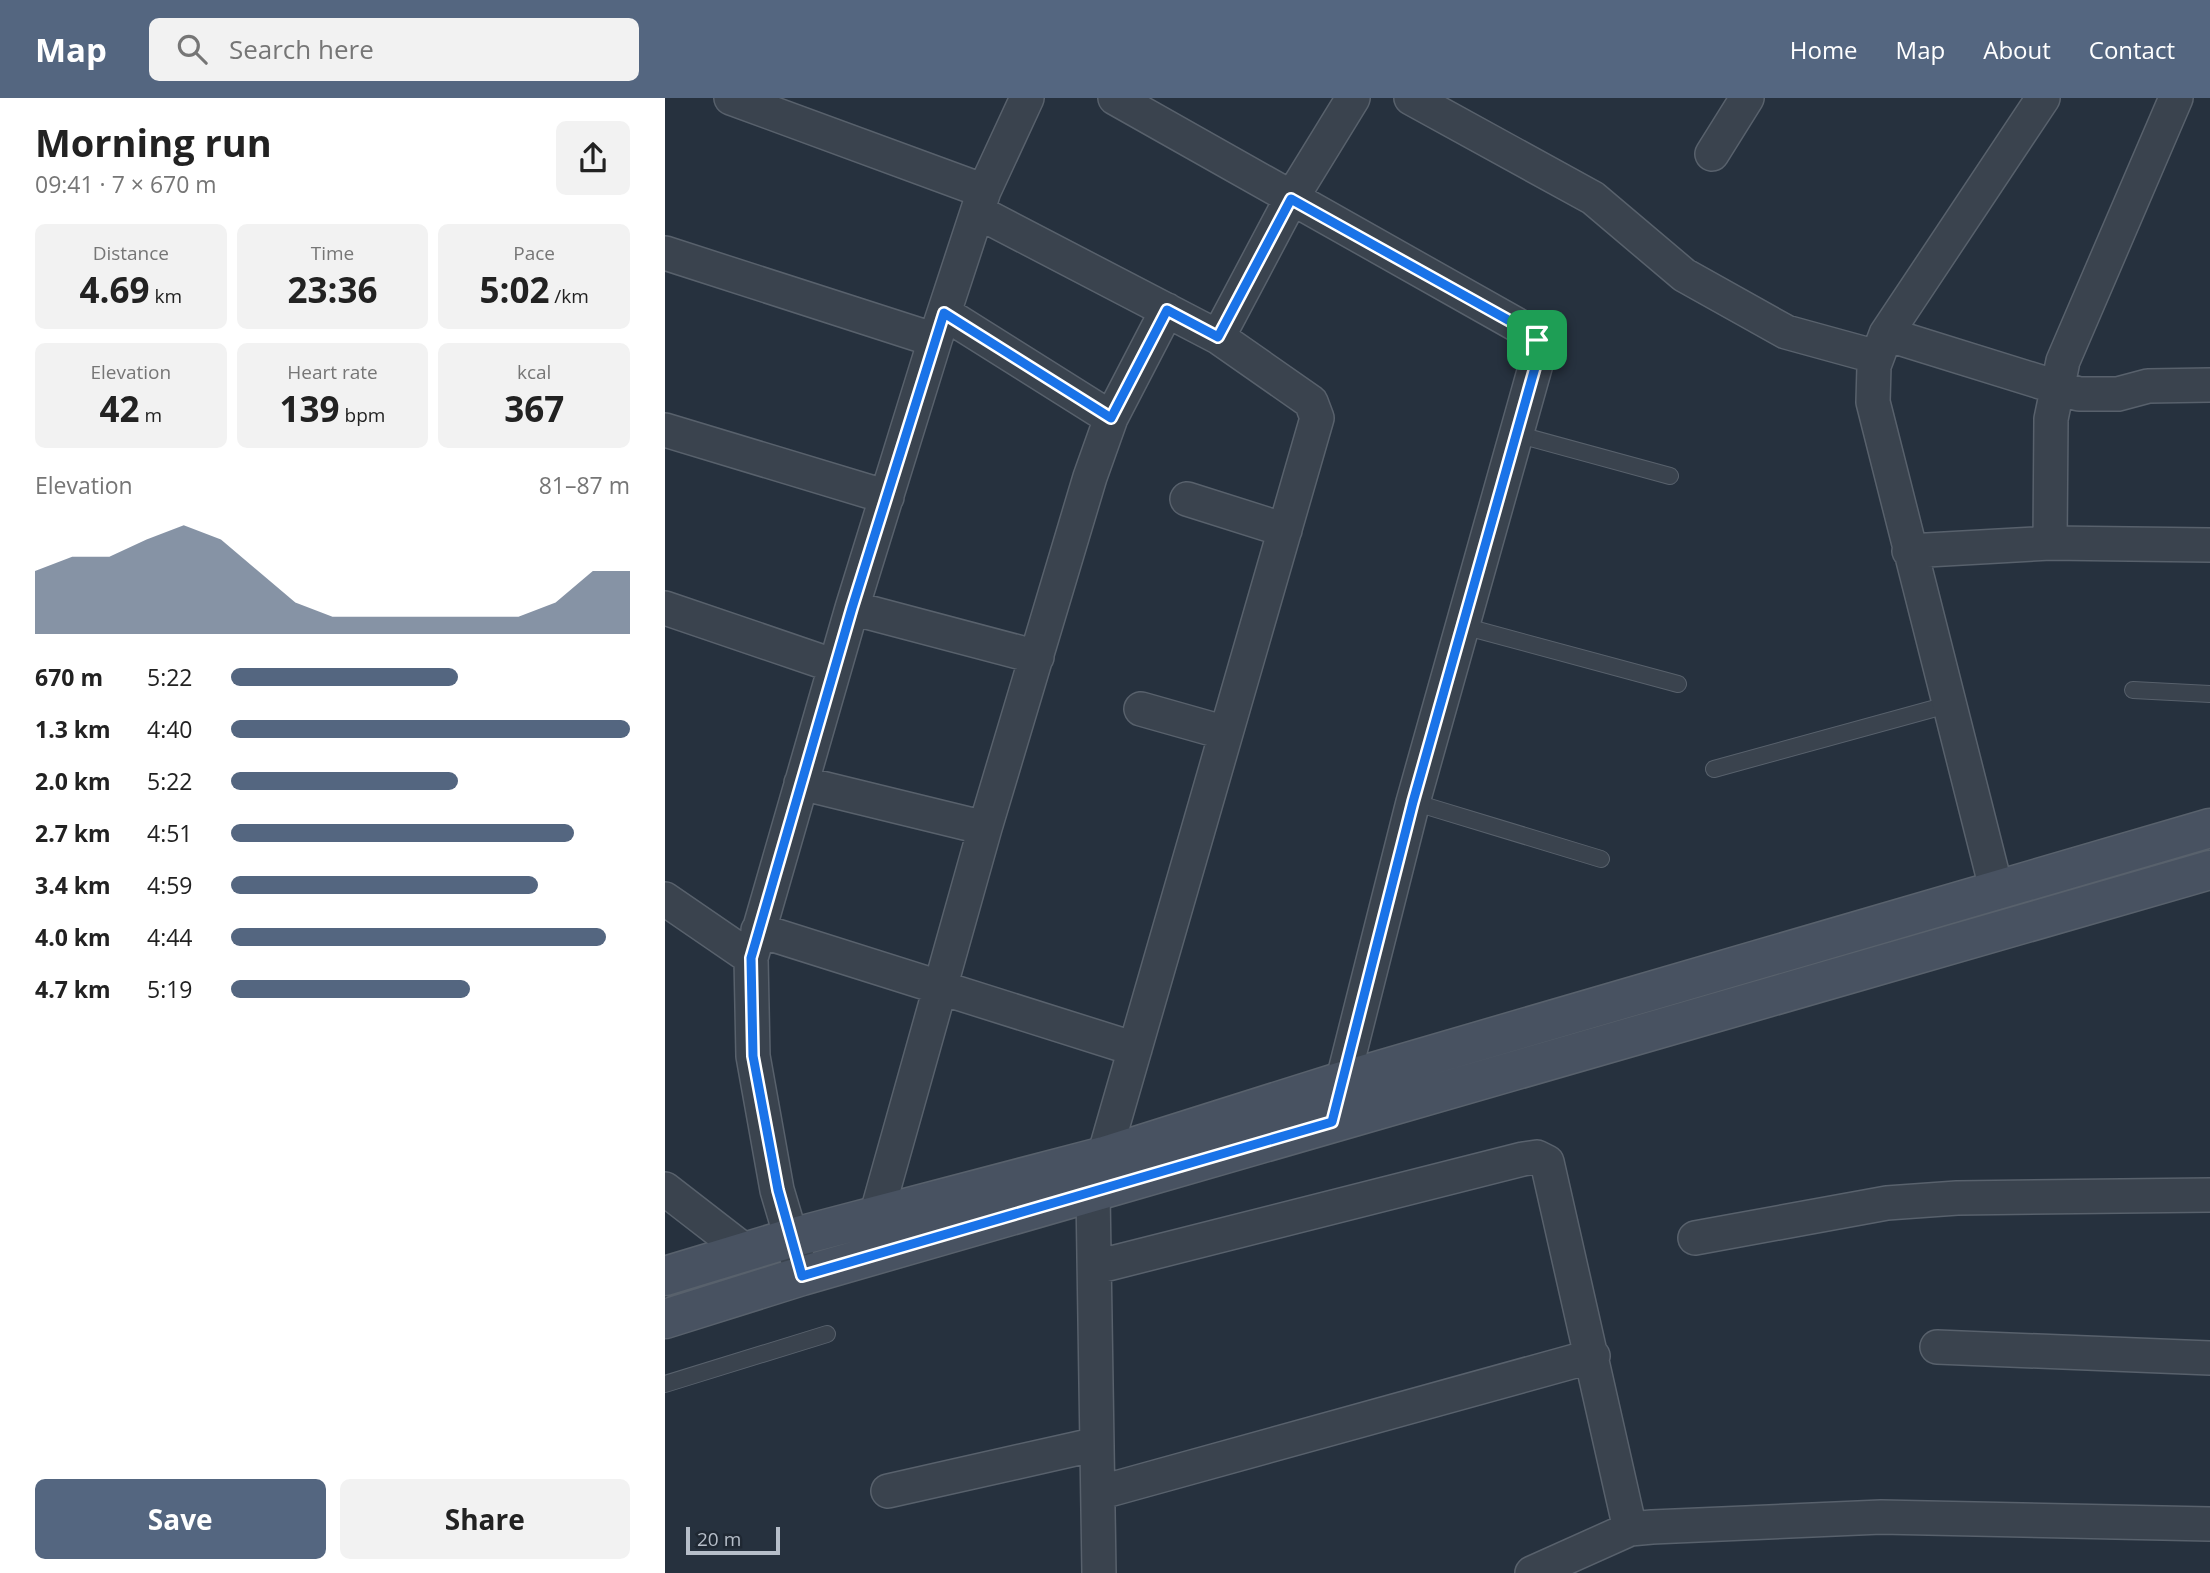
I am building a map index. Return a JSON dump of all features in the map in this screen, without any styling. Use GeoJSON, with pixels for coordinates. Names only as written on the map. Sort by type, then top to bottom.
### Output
{"type":"FeatureCollection","features":[{"type":"Feature","properties":{"kind":"street"},"geometry":{"type":"LineString","coordinates":[[731,98],[981,202],[1218,337],[1311,402],[1317,418],[1104,1156]]}},
{"type":"Feature","properties":{"kind":"street"},"geometry":{"type":"LineString","coordinates":[[802,1276],[778,1190],[753,1056],[755,944],[852,608],[940,327],[981,202],[1027,98]]}},
{"type":"Feature","properties":{"kind":"street"},"geometry":{"type":"LineString","coordinates":[[1115,98],[1526,330],[1537,340],[1538,357],[1413,802],[1332,1122]]}},
{"type":"Feature","properties":{"kind":"street"},"geometry":{"type":"LineString","coordinates":[[1218,337],[1291,199],[1353,98]]}},
{"type":"Feature","properties":{"kind":"street"},"geometry":{"type":"LineString","coordinates":[[1411,98],[1593,198],[1684,275],[1786,332],[1882,346],[2078,394],[2118,394],[2148,386],[2210,385]]}},
{"type":"Feature","properties":{"kind":"street"},"geometry":{"type":"LineString","coordinates":[[1712,153],[1747,98]]}},
{"type":"Feature","properties":{"kind":"street"},"geometry":{"type":"LineString","coordinates":[[1997,892],[1947,705],[1873,402],[1874,366],[1882,346],[2043,98]]}},
{"type":"Feature","properties":{"kind":"street"},"geometry":{"type":"LineString","coordinates":[[2050,543],[2051,419],[2063,361],[2176,98]]}},
{"type":"Feature","properties":{"kind":"street"},"geometry":{"type":"LineString","coordinates":[[665,253],[940,327],[1111,418]]}},
{"type":"Feature","properties":{"kind":"street"},"geometry":{"type":"LineString","coordinates":[[876,1216],[985,828],[1111,418],[1167,310]]}},
{"type":"Feature","properties":{"kind":"street"},"geometry":{"type":"LineString","coordinates":[[665,430],[887,497]]}},
{"type":"Feature","properties":{"kind":"street"},"geometry":{"type":"LineString","coordinates":[[1187,499],[1285,530]]}},
{"type":"Feature","properties":{"kind":"street"},"geometry":{"type":"LineString","coordinates":[[1909,551],[2050,543],[2210,545]]}},
{"type":"Feature","properties":{"kind":"street"},"geometry":{"type":"LineString","coordinates":[[665,608],[835,667]]}},
{"type":"Feature","properties":{"kind":"street"},"geometry":{"type":"LineString","coordinates":[[852,608],[1037,657]]}},
{"type":"Feature","properties":{"kind":"street"},"geometry":{"type":"LineString","coordinates":[[1141,709],[1226,733]]}},
{"type":"Feature","properties":{"kind":"street"},"geometry":{"type":"LineString","coordinates":[[801,783],[985,828]]}},
{"type":"Feature","properties":{"kind":"street"},"geometry":{"type":"LineString","coordinates":[[665,1276],[791,1238],[1104,1156],[1342,1081],[2210,828]]}},
{"type":"Feature","properties":{"kind":"street"},"geometry":{"type":"LineString","coordinates":[[665,1319],[802,1276],[1332,1122],[1778,997],[2210,870]]}},
{"type":"Feature","properties":{"kind":"street"},"geometry":{"type":"LineString","coordinates":[[665,899],[755,944],[940,988],[1135,1049]]}},
{"type":"Feature","properties":{"kind":"street"},"geometry":{"type":"LineString","coordinates":[[1096,1267],[1537,1157],[1547,1162],[1552,1177],[1630,1529]]}},
{"type":"Feature","properties":{"kind":"street"},"geometry":{"type":"LineString","coordinates":[[665,1189],[745,1251]]}},
{"type":"Feature","properties":{"kind":"street"},"geometry":{"type":"LineString","coordinates":[[1093,1193],[1099,1573]]}},
{"type":"Feature","properties":{"kind":"street"},"geometry":{"type":"LineString","coordinates":[[1695,1238],[1887,1203],[1957,1198],[2210,1195]]}},
{"type":"Feature","properties":{"kind":"street"},"geometry":{"type":"LineString","coordinates":[[1937,1347],[2210,1358]]}},
{"type":"Feature","properties":{"kind":"street"},"geometry":{"type":"LineString","coordinates":[[1098,1493],[1593,1356]]}},
{"type":"Feature","properties":{"kind":"street"},"geometry":{"type":"LineString","coordinates":[[888,1492],[1097,1444]]}},
{"type":"Feature","properties":{"kind":"street"},"geometry":{"type":"LineString","coordinates":[[1532,1573],[1630,1529],[1700,1523],[1881,1517],[2210,1524]]}},
{"type":"Feature","properties":{"kind":"lane"},"geometry":{"type":"LineString","coordinates":[[1516,434],[1670,476]]}},
{"type":"Feature","properties":{"kind":"lane"},"geometry":{"type":"LineString","coordinates":[[1463,626],[1678,684]]}},
{"type":"Feature","properties":{"kind":"lane"},"geometry":{"type":"LineString","coordinates":[[2133,690],[2210,694]]}},
{"type":"Feature","properties":{"kind":"lane"},"geometry":{"type":"LineString","coordinates":[[1714,769],[1947,705]]}},
{"type":"Feature","properties":{"kind":"lane"},"geometry":{"type":"LineString","coordinates":[[1413,802],[1601,859]]}},
{"type":"Feature","properties":{"kind":"lane"},"geometry":{"type":"LineString","coordinates":[[665,1384],[827,1334]]}},
{"type":"Feature","properties":{"kind":"route"},"geometry":{"type":"LineString","coordinates":[[1291,199],[1526,330],[1537,340],[1538,357],[1413,802],[1332,1122],[863,1261],[802,1276],[778,1190],[753,1056],[751,958],[769,887],[852,608],[944,313],[1111,418],[1167,310],[1218,337],[1291,199]]}}]}
